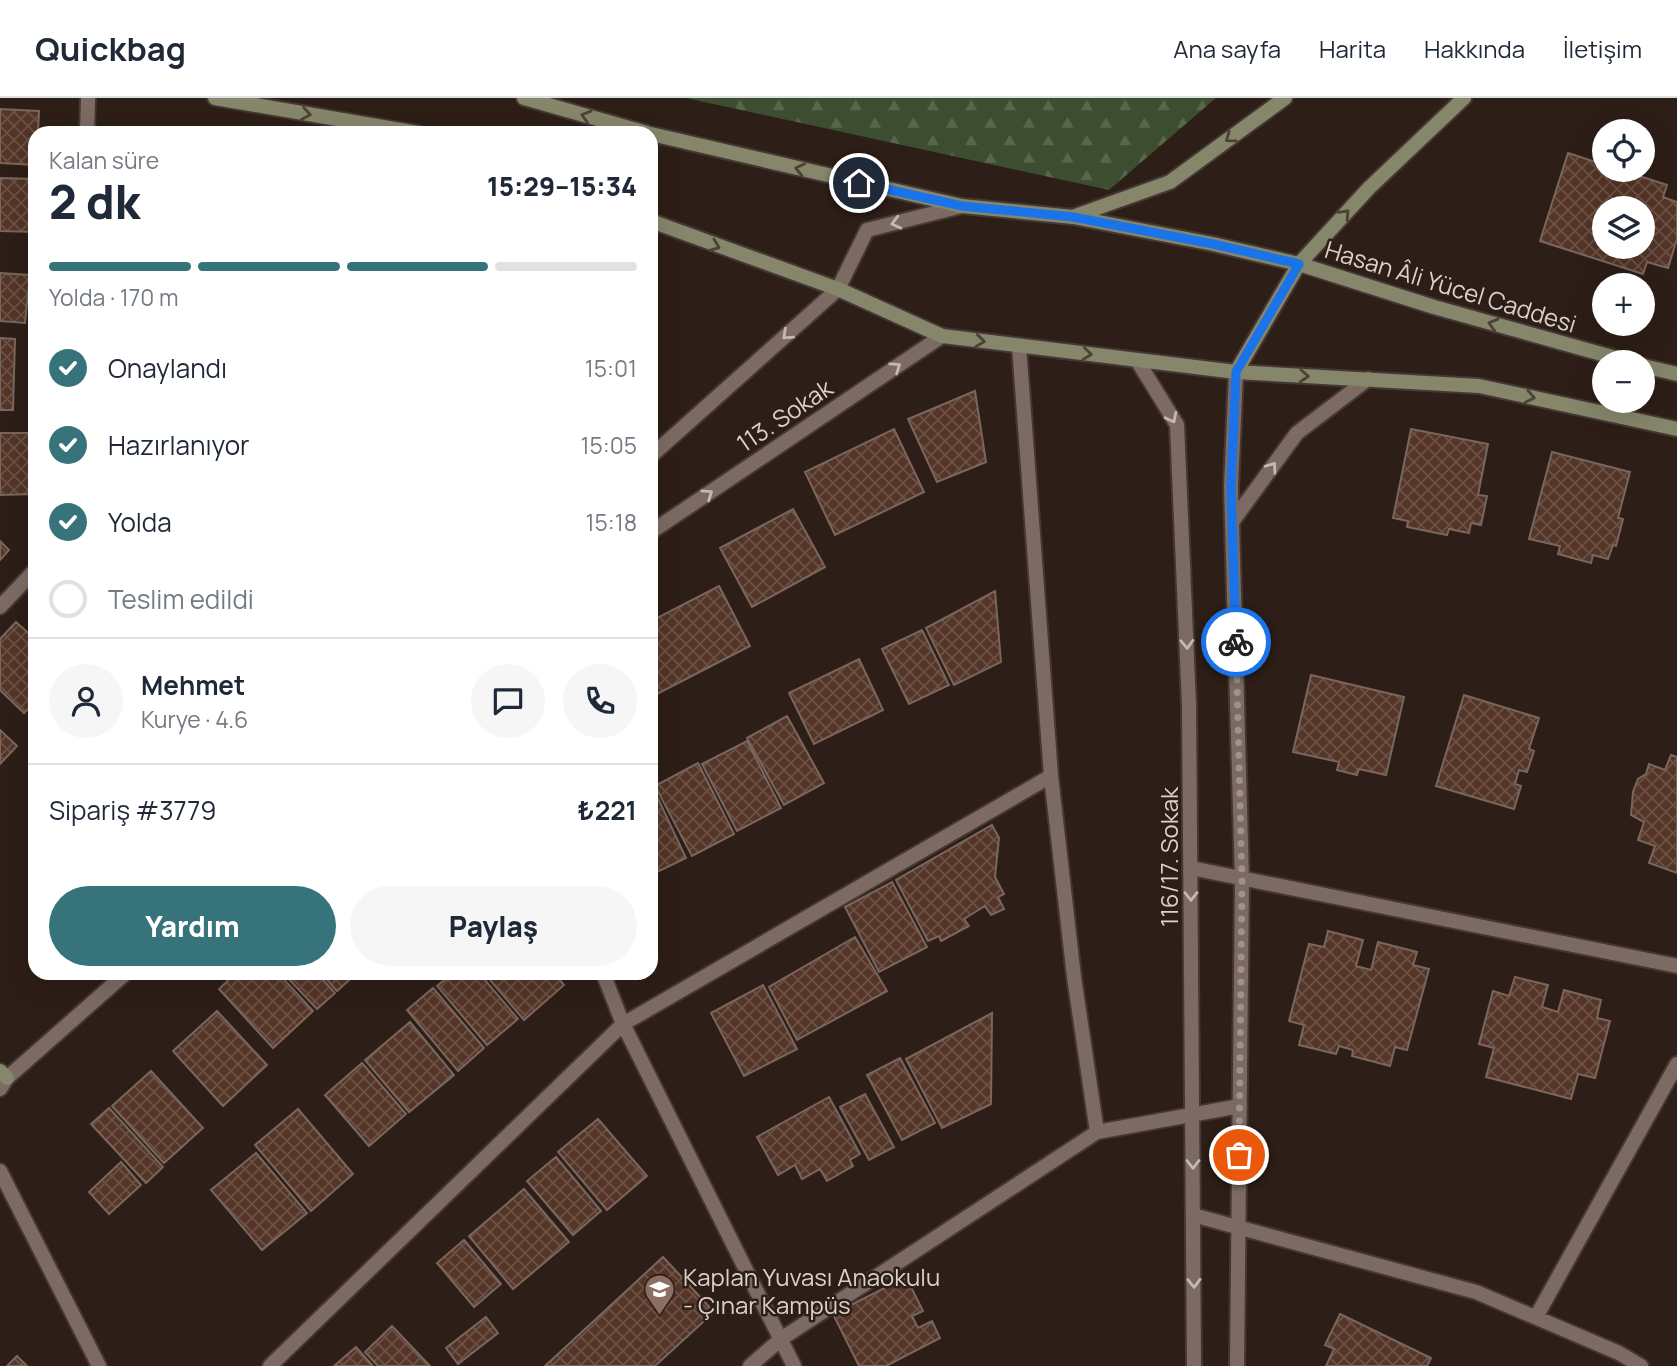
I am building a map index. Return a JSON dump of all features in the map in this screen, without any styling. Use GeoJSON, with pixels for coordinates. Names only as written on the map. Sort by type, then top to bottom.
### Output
{"type":"FeatureCollection","features":[{"type":"Feature","properties":{"kind":"main road"},"geometry":{"type":"LineString","coordinates":[[215,98],[377,126]]}},
{"type":"Feature","properties":{"kind":"main road","name":"Hasan Âli Yücel Caddesi"},"geometry":{"type":"LineString","coordinates":[[524,98],[621,126]]}},
{"type":"Feature","properties":{"kind":"main road"},"geometry":{"type":"LineString","coordinates":[[1073,217],[1170,182],[1285,98]]}},
{"type":"Feature","properties":{"kind":"main road"},"geometry":{"type":"LineString","coordinates":[[1236,372],[1299,264],[1369,188],[1464,98]]}},
{"type":"Feature","properties":{"kind":"main road","name":"Hasan Âli Yücel Caddesi"},"geometry":{"type":"LineString","coordinates":[[658,136],[962,206],[1073,217],[1213,244],[1299,264],[1434,307],[1592,351]]}},
{"type":"Feature","properties":{"kind":"main road"},"geometry":{"type":"LineString","coordinates":[[658,224],[838,289],[942,336],[1236,372],[1479,386],[1677,429]]}},
{"type":"Feature","properties":{"kind":"main road"},"geometry":{"type":"LineString","coordinates":[[1655,369],[1677,374]]}},
{"type":"Feature","properties":{"kind":"street"},"geometry":{"type":"LineString","coordinates":[[87,126],[88,98]]}},
{"type":"Feature","properties":{"kind":"street"},"geometry":{"type":"LineString","coordinates":[[838,289],[867,230],[962,206]]}},
{"type":"Feature","properties":{"kind":"street","name":"113. Sokak"},"geometry":{"type":"LineString","coordinates":[[658,450],[838,289]]}},
{"type":"Feature","properties":{"kind":"street","name":"113. Sokak"},"geometry":{"type":"LineString","coordinates":[[658,528],[942,336]]}},
{"type":"Feature","properties":{"kind":"street"},"geometry":{"type":"LineString","coordinates":[[1019,346],[1051,776],[1074,978],[1097,1132]]}},
{"type":"Feature","properties":{"kind":"street","name":"116/17. Sokak"},"geometry":{"type":"LineString","coordinates":[[1138,360],[1177,425],[1189,705],[1194,1366]]}},
{"type":"Feature","properties":{"kind":"street"},"geometry":{"type":"LineString","coordinates":[[1236,372],[1232,522],[1242,880],[1237,1366]]}},
{"type":"Feature","properties":{"kind":"street"},"geometry":{"type":"LineString","coordinates":[[1232,522],[1297,433],[1368,379]]}},
{"type":"Feature","properties":{"kind":"street"},"geometry":{"type":"LineString","coordinates":[[0,607],[28,577]]}},
{"type":"Feature","properties":{"kind":"street"},"geometry":{"type":"LineString","coordinates":[[270,1366],[623,1024],[1051,776]]}},
{"type":"Feature","properties":{"kind":"street"},"geometry":{"type":"LineString","coordinates":[[1191,868],[1677,966]]}},
{"type":"Feature","properties":{"kind":"street"},"geometry":{"type":"LineString","coordinates":[[2,1079],[119,980]]}},
{"type":"Feature","properties":{"kind":"street"},"geometry":{"type":"LineString","coordinates":[[606,980],[623,1024],[793,1366]]}},
{"type":"Feature","properties":{"kind":"street"},"geometry":{"type":"LineString","coordinates":[[1536,1317],[1677,1064]]}},
{"type":"Feature","properties":{"kind":"street"},"geometry":{"type":"LineString","coordinates":[[750,1366],[781,1339],[1097,1132],[1240,1106]]}},
{"type":"Feature","properties":{"kind":"street"},"geometry":{"type":"LineString","coordinates":[[0,1171],[99,1366]]}},
{"type":"Feature","properties":{"kind":"street"},"geometry":{"type":"LineString","coordinates":[[1193,1215],[1476,1292],[1619,1353],[1641,1366]]}},
{"type":"Feature","properties":{"kind":"green space"},"geometry":{"type":"Polygon","coordinates":[[[686,98],[1216,98],[1109,190],[686,98]]]}},
{"type":"Feature","properties":{"kind":"building"},"geometry":{"type":"Polygon","coordinates":[[[0,109],[39,111],[38,126],[28,126],[28,165],[0,163],[0,109]]]}},
{"type":"Feature","properties":{"kind":"building"},"geometry":{"type":"Polygon","coordinates":[[[1568,153],[1592,161],[1592,182],[1655,181],[1667,185],[1663,197],[1677,202],[1677,239],[1668,268],[1647,262],[1643,273],[1640,273],[1596,259],[1655,259],[1655,196],[1592,196],[1592,258],[1540,241],[1568,153]]]}},
{"type":"Feature","properties":{"kind":"building"},"geometry":{"type":"Polygon","coordinates":[[[0,178],[28,179],[28,232],[0,231],[0,178]]]}},
{"type":"Feature","properties":{"kind":"building"},"geometry":{"type":"Polygon","coordinates":[[[0,273],[28,275],[25,323],[0,321],[0,273]]]}},
{"type":"Feature","properties":{"kind":"building"},"geometry":{"type":"Polygon","coordinates":[[[0,338],[15,339],[13,410],[0,410],[0,338]]]}},
{"type":"Feature","properties":{"kind":"building"},"geometry":{"type":"Polygon","coordinates":[[[975,391],[986,462],[937,482],[908,419],[975,391]]]}},
{"type":"Feature","properties":{"kind":"building"},"geometry":{"type":"Polygon","coordinates":[[[894,429],[924,492],[835,535],[805,472],[894,429]]]}},
{"type":"Feature","properties":{"kind":"building"},"geometry":{"type":"Polygon","coordinates":[[[1411,429],[1488,444],[1478,495],[1487,496],[1481,525],[1471,523],[1469,533],[1449,529],[1447,535],[1407,527],[1408,521],[1393,518],[1411,429]]]}},
{"type":"Feature","properties":{"kind":"building"},"geometry":{"type":"Polygon","coordinates":[[[0,433],[28,433],[28,494],[0,495],[0,433]]]}},
{"type":"Feature","properties":{"kind":"building"},"geometry":{"type":"Polygon","coordinates":[[[1552,452],[1630,472],[1618,518],[1623,519],[1616,546],[1613,545],[1608,559],[1593,555],[1591,563],[1558,554],[1560,546],[1529,539],[1552,452]]]}},
{"type":"Feature","properties":{"kind":"building"},"geometry":{"type":"Polygon","coordinates":[[[793,509],[825,567],[752,607],[720,548],[793,509]]]}},
{"type":"Feature","properties":{"kind":"building"},"geometry":{"type":"Polygon","coordinates":[[[0,541],[9,550],[0,560],[0,541]]]}},
{"type":"Feature","properties":{"kind":"building"},"geometry":{"type":"Polygon","coordinates":[[[719,586],[750,646],[658,693],[658,617],[719,586]]]}},
{"type":"Feature","properties":{"kind":"building"},"geometry":{"type":"Polygon","coordinates":[[[995,591],[1001,662],[954,685],[926,628],[995,591]]]}},
{"type":"Feature","properties":{"kind":"building"},"geometry":{"type":"Polygon","coordinates":[[[16,622],[28,633],[28,709],[24,713],[0,690],[0,639],[16,622]]]}},
{"type":"Feature","properties":{"kind":"building"},"geometry":{"type":"Polygon","coordinates":[[[922,630],[949,685],[909,704],[882,649],[922,630]]]}},
{"type":"Feature","properties":{"kind":"building"},"geometry":{"type":"Polygon","coordinates":[[[859,659],[883,710],[814,744],[789,693],[859,659]]]}},
{"type":"Feature","properties":{"kind":"building"},"geometry":{"type":"Polygon","coordinates":[[[1311,675],[1404,697],[1386,775],[1359,769],[1357,775],[1337,770],[1339,762],[1293,752],[1311,675]]]}},
{"type":"Feature","properties":{"kind":"building"},"geometry":{"type":"Polygon","coordinates":[[[1464,695],[1539,718],[1529,749],[1534,751],[1527,772],[1519,770],[1515,784],[1521,786],[1514,809],[1436,786],[1464,695]]]}},
{"type":"Feature","properties":{"kind":"building"},"geometry":{"type":"Polygon","coordinates":[[[787,716],[824,783],[784,805],[747,738],[787,716]]]}},
{"type":"Feature","properties":{"kind":"building"},"geometry":{"type":"Polygon","coordinates":[[[0,730],[17,746],[0,764],[0,730]]]}},
{"type":"Feature","properties":{"kind":"building"},"geometry":{"type":"Polygon","coordinates":[[[747,741],[781,808],[737,831],[702,764],[747,741]]]}},
{"type":"Feature","properties":{"kind":"building"},"geometry":{"type":"Polygon","coordinates":[[[1671,755],[1677,757],[1677,873],[1649,863],[1655,846],[1638,840],[1644,822],[1631,815],[1633,792],[1638,779],[1646,774],[1649,764],[1665,770],[1671,755]]]}},
{"type":"Feature","properties":{"kind":"building"},"geometry":{"type":"Polygon","coordinates":[[[698,763],[734,834],[692,856],[658,792],[658,784],[698,763]]]}},
{"type":"Feature","properties":{"kind":"building"},"geometry":{"type":"Polygon","coordinates":[[[658,798],[686,858],[658,872],[658,798]]]}},
{"type":"Feature","properties":{"kind":"building"},"geometry":{"type":"Polygon","coordinates":[[[992,825],[999,838],[995,877],[1004,894],[998,897],[1004,909],[991,915],[985,906],[964,919],[969,926],[941,941],[939,936],[928,941],[896,880],[992,825]]]}},
{"type":"Feature","properties":{"kind":"building"},"geometry":{"type":"Polygon","coordinates":[[[892,882],[927,947],[879,972],[845,907],[892,882]]]}},
{"type":"Feature","properties":{"kind":"building"},"geometry":{"type":"Polygon","coordinates":[[[1328,931],[1363,940],[1356,966],[1371,970],[1378,942],[1417,952],[1413,965],[1429,969],[1407,1050],[1395,1047],[1390,1066],[1352,1056],[1353,1050],[1339,1046],[1336,1054],[1299,1045],[1304,1025],[1289,1021],[1309,944],[1324,947],[1328,931]]]}},
{"type":"Feature","properties":{"kind":"building"},"geometry":{"type":"Polygon","coordinates":[[[855,937],[887,991],[797,1040],[769,987],[855,937]]]}},
{"type":"Feature","properties":{"kind":"building"},"geometry":{"type":"Polygon","coordinates":[[[1515,977],[1548,985],[1542,1007],[1558,1012],[1564,990],[1601,1000],[1597,1018],[1610,1021],[1595,1078],[1578,1074],[1571,1099],[1486,1077],[1494,1048],[1479,1044],[1493,991],[1509,996],[1515,977]]]}},
{"type":"Feature","properties":{"kind":"building"},"geometry":{"type":"Polygon","coordinates":[[[229,980],[284,980],[313,1011],[273,1048],[219,989],[229,980]]]}},
{"type":"Feature","properties":{"kind":"building"},"geometry":{"type":"Polygon","coordinates":[[[290,980],[323,980],[335,993],[317,1009],[290,980]]]}},
{"type":"Feature","properties":{"kind":"building"},"geometry":{"type":"Polygon","coordinates":[[[327,980],[349,980],[337,991],[327,980]]]}},
{"type":"Feature","properties":{"kind":"building"},"geometry":{"type":"Polygon","coordinates":[[[444,980],[485,980],[518,1019],[487,1045],[437,986],[444,980]]]}},
{"type":"Feature","properties":{"kind":"building"},"geometry":{"type":"Polygon","coordinates":[[[490,980],[560,980],[564,985],[524,1020],[490,980]]]}},
{"type":"Feature","properties":{"kind":"building"},"geometry":{"type":"Polygon","coordinates":[[[763,985],[797,1049],[744,1076],[711,1013],[763,985]]]}},
{"type":"Feature","properties":{"kind":"building"},"geometry":{"type":"Polygon","coordinates":[[[433,988],[484,1048],[458,1071],[407,1010],[433,988]]]}},
{"type":"Feature","properties":{"kind":"building"},"geometry":{"type":"Polygon","coordinates":[[[217,1011],[267,1065],[223,1106],[173,1051],[217,1011]]]}},
{"type":"Feature","properties":{"kind":"building"},"geometry":{"type":"Polygon","coordinates":[[[992,1013],[991,1104],[942,1128],[906,1059],[992,1013]]]}},
{"type":"Feature","properties":{"kind":"building"},"geometry":{"type":"Polygon","coordinates":[[[410,1022],[454,1075],[409,1112],[365,1060],[410,1022]]]}},
{"type":"Feature","properties":{"kind":"building"},"geometry":{"type":"Polygon","coordinates":[[[900,1058],[935,1123],[902,1140],[867,1075],[900,1058]]]}},
{"type":"Feature","properties":{"kind":"building"},"geometry":{"type":"Polygon","coordinates":[[[362,1063],[406,1114],[369,1146],[325,1095],[362,1063]]]}},
{"type":"Feature","properties":{"kind":"building"},"geometry":{"type":"Polygon","coordinates":[[[151,1071],[203,1128],[164,1163],[112,1106],[151,1071]]]}},
{"type":"Feature","properties":{"kind":"building"},"geometry":{"type":"Polygon","coordinates":[[[865,1094],[894,1147],[869,1160],[840,1107],[865,1094]]]}},
{"type":"Feature","properties":{"kind":"building"},"geometry":{"type":"Polygon","coordinates":[[[829,1097],[860,1154],[850,1160],[853,1166],[827,1181],[820,1169],[802,1179],[795,1165],[778,1175],[757,1137],[829,1097]]]}},
{"type":"Feature","properties":{"kind":"building"},"geometry":{"type":"Polygon","coordinates":[[[109,1108],[163,1167],[146,1183],[91,1124],[109,1108]]]}},
{"type":"Feature","properties":{"kind":"building"},"geometry":{"type":"Polygon","coordinates":[[[298,1109],[353,1174],[311,1211],[255,1145],[298,1109]]]}},
{"type":"Feature","properties":{"kind":"building"},"geometry":{"type":"Polygon","coordinates":[[[598,1119],[647,1176],[607,1210],[558,1152],[598,1119]]]}},
{"type":"Feature","properties":{"kind":"building"},"geometry":{"type":"Polygon","coordinates":[[[256,1153],[307,1213],[262,1250],[211,1190],[256,1153]]]}},
{"type":"Feature","properties":{"kind":"building"},"geometry":{"type":"Polygon","coordinates":[[[556,1157],[601,1211],[573,1235],[527,1181],[556,1157]]]}},
{"type":"Feature","properties":{"kind":"building"},"geometry":{"type":"Polygon","coordinates":[[[121,1162],[141,1185],[109,1214],[89,1192],[121,1162]]]}},
{"type":"Feature","properties":{"kind":"building"},"geometry":{"type":"Polygon","coordinates":[[[524,1189],[569,1242],[513,1289],[469,1236],[524,1189]]]}},
{"type":"Feature","properties":{"kind":"building"},"geometry":{"type":"Polygon","coordinates":[[[464,1240],[501,1284],[474,1307],[437,1263],[464,1240]]]}},
{"type":"Feature","properties":{"kind":"building"},"geometry":{"type":"Polygon","coordinates":[[[663,1257],[714,1312],[655,1366],[545,1366],[663,1257]]]}},
{"type":"Feature","properties":{"kind":"building"},"geometry":{"type":"Polygon","coordinates":[[[906,1277],[923,1311],[912,1316],[918,1328],[932,1321],[940,1338],[886,1366],[859,1366],[833,1314],[906,1277]]]}},
{"type":"Feature","properties":{"kind":"building"},"geometry":{"type":"Polygon","coordinates":[[[1340,1314],[1431,1358],[1427,1366],[1326,1366],[1334,1349],[1325,1345],[1340,1314]]]}},
{"type":"Feature","properties":{"kind":"building"},"geometry":{"type":"Polygon","coordinates":[[[486,1317],[498,1333],[458,1364],[446,1348],[486,1317]]]}},
{"type":"Feature","properties":{"kind":"building"},"geometry":{"type":"Polygon","coordinates":[[[392,1326],[430,1366],[378,1366],[365,1352],[392,1326]]]}},
{"type":"Feature","properties":{"kind":"building"},"geometry":{"type":"Polygon","coordinates":[[[356,1347],[373,1366],[334,1366],[356,1347]]]}},
{"type":"Feature","properties":{"kind":"building"},"geometry":{"type":"Polygon","coordinates":[[[17,1356],[27,1366],[7,1366],[17,1356]]]}},
{"type":"Feature","properties":{"kind":"way so far"},"geometry":{"type":"LineString","coordinates":[[1236,642],[1242,880],[1239,1155]]}},
{"type":"Feature","properties":{"kind":"place","name":"Kaplan Yuvası Anaokulu - Çınar Kampüs"},"geometry":{"type":"Point","coordinates":[660,1317]}},
{"type":"Feature","properties":{"kind":"route"},"geometry":{"type":"LineString","coordinates":[[859,183],[962,206],[1073,217],[1299,264],[1236,372],[1231,487],[1236,642]]}}]}
